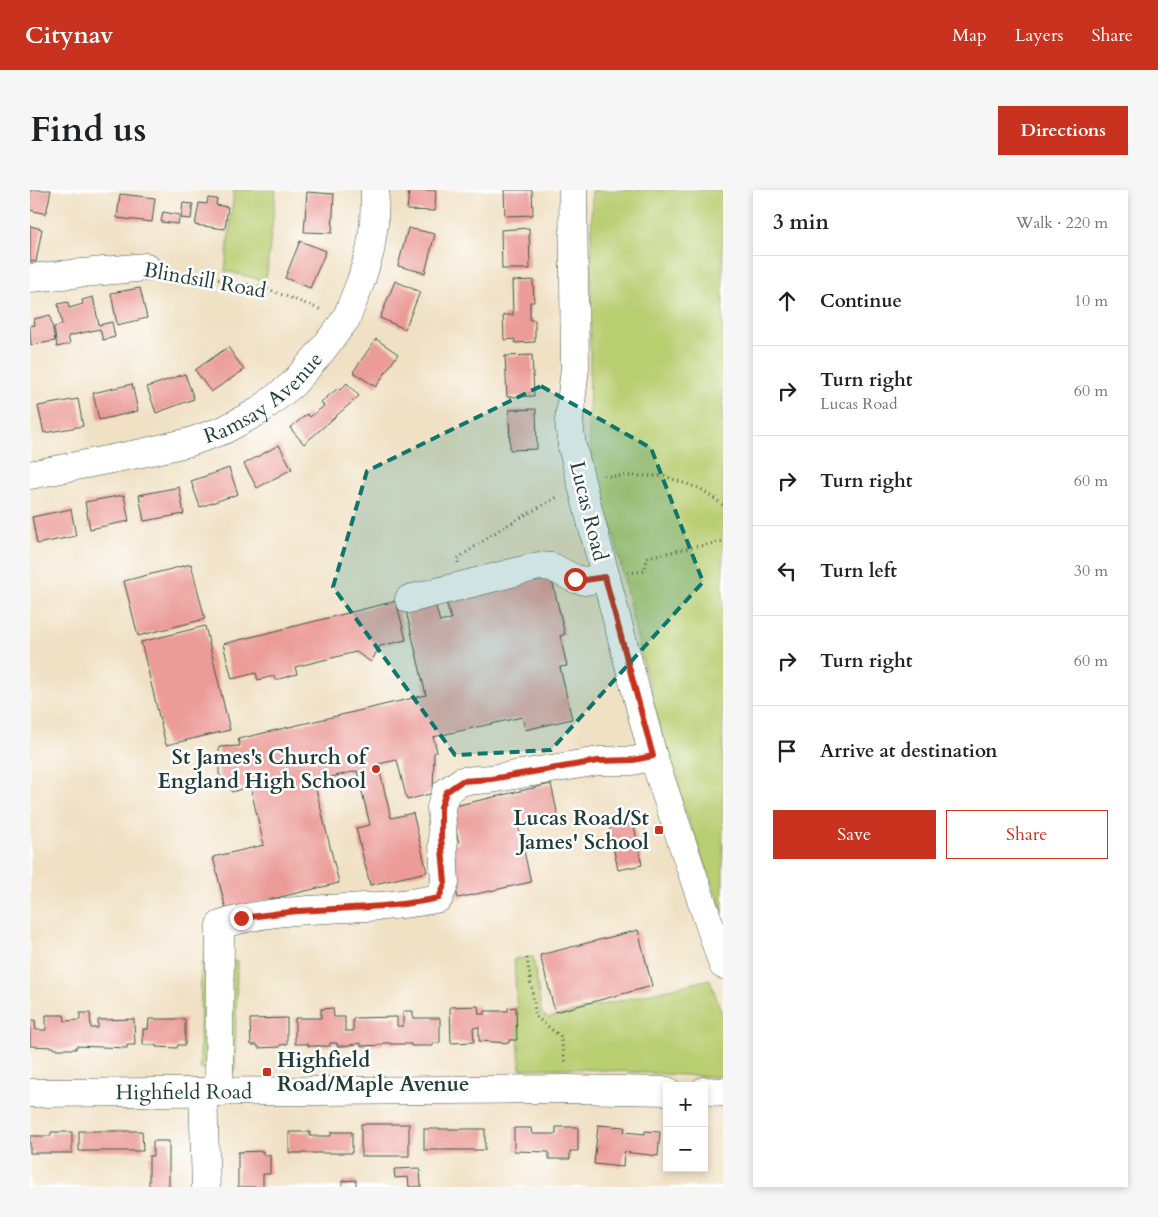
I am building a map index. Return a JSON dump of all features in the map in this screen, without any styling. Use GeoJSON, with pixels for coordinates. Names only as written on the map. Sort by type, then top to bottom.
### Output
{"type":"FeatureCollection","features":[{"type":"Feature","properties":{"kind":"street","name":"Ramsay Avenue"},"geometry":{"type":"LineString","coordinates":[[30,475],[190,442],[224,430],[259,410],[293,384],[346,319],[370,251],[376,190]]}},
{"type":"Feature","properties":{"kind":"street","name":"Lucas Road"},"geometry":{"type":"LineString","coordinates":[[573,190],[575,368],[569,421],[572,446],[653,756],[723,965]]}},
{"type":"Feature","properties":{"kind":"street","name":"Blindsill Road"},"geometry":{"type":"LineString","coordinates":[[30,278],[146,267]]}},
{"type":"Feature","properties":{"kind":"street"},"geometry":{"type":"LineString","coordinates":[[409,599],[539,566],[552,567],[575,579],[585,580],[605,577]]}},
{"type":"Feature","properties":{"kind":"street"},"geometry":{"type":"LineString","coordinates":[[206,1187],[220,925],[241,918],[287,912],[384,907],[413,904],[439,898],[445,883],[441,837],[441,807],[446,792],[462,781],[491,779],[598,761],[633,760],[653,756]]}},
{"type":"Feature","properties":{"kind":"street","name":"Highfield Road"},"geometry":{"type":"LineString","coordinates":[[30,1093],[569,1089],[663,1091]]}},
{"type":"Feature","properties":{"kind":"street"},"geometry":{"type":"LineString","coordinates":[[708,1091],[723,1092]]}},
{"type":"Feature","properties":{"kind":"path","name":"Blindsill Road"},"geometry":{"type":"LineString","coordinates":[[146,267],[262,287],[346,319]]}},
{"type":"Feature","properties":{"kind":"path"},"geometry":{"type":"LineString","coordinates":[[605,577],[644,571],[648,557],[723,541]]}},
{"type":"Feature","properties":{"kind":"path"},"geometry":{"type":"LineString","coordinates":[[527,958],[536,1017],[560,1036],[567,1068],[569,1089]]}},
{"type":"Feature","properties":{"kind":"highlighted area"},"geometry":{"type":"Polygon","coordinates":[[[541,386],[651,448],[703,582],[551,750],[455,755],[333,587],[367,471],[541,386]]]}},
{"type":"Feature","properties":{"kind":"green space"},"geometry":{"type":"Polygon","coordinates":[[[234,190],[276,190],[266,281],[225,271],[234,190]]]}},
{"type":"Feature","properties":{"kind":"green space"},"geometry":{"type":"Polygon","coordinates":[[[592,190],[723,190],[723,914],[673,778],[640,651],[612,526],[602,514],[589,438],[592,190]]]}},
{"type":"Feature","properties":{"kind":"green space"},"geometry":{"type":"Polygon","coordinates":[[[533,957],[542,1014],[548,1018],[710,979],[723,1018],[723,1074],[716,1077],[567,1068],[520,1069],[514,959],[533,957]]]}},
{"type":"Feature","properties":{"kind":"green space"},"geometry":{"type":"Polygon","coordinates":[[[237,961],[235,1071],[200,1069],[201,962],[237,961]]]}},
{"type":"Feature","properties":{"kind":"building"},"geometry":{"type":"Polygon","coordinates":[[[30,190],[51,190],[46,214],[30,210],[30,190]]]}},
{"type":"Feature","properties":{"kind":"building"},"geometry":{"type":"Polygon","coordinates":[[[409,190],[436,190],[435,211],[407,210],[409,190]]]}},
{"type":"Feature","properties":{"kind":"building"},"geometry":{"type":"Polygon","coordinates":[[[504,190],[532,190],[533,215],[505,216],[504,190]]]}},
{"type":"Feature","properties":{"kind":"building"},"geometry":{"type":"Polygon","coordinates":[[[307,192],[334,194],[332,233],[304,232],[307,192]]]}},
{"type":"Feature","properties":{"kind":"building"},"geometry":{"type":"Polygon","coordinates":[[[120,194],[155,198],[152,222],[117,218],[120,194]]]}},
{"type":"Feature","properties":{"kind":"building"},"geometry":{"type":"Polygon","coordinates":[[[208,198],[217,199],[216,205],[228,207],[225,229],[195,225],[199,203],[207,204],[208,198]]]}},
{"type":"Feature","properties":{"kind":"building"},"geometry":{"type":"Polygon","coordinates":[[[183,203],[193,204],[191,219],[181,218],[183,203]]]}},
{"type":"Feature","properties":{"kind":"building"},"geometry":{"type":"Polygon","coordinates":[[[163,212],[180,215],[178,224],[161,222],[163,212]]]}},
{"type":"Feature","properties":{"kind":"building"},"geometry":{"type":"Polygon","coordinates":[[[30,226],[42,229],[36,262],[30,261],[30,226]]]}},
{"type":"Feature","properties":{"kind":"building"},"geometry":{"type":"Polygon","coordinates":[[[408,228],[435,234],[425,273],[398,266],[408,228]]]}},
{"type":"Feature","properties":{"kind":"building"},"geometry":{"type":"Polygon","coordinates":[[[529,228],[530,269],[502,269],[501,230],[529,228]]]}},
{"type":"Feature","properties":{"kind":"building"},"geometry":{"type":"Polygon","coordinates":[[[300,241],[326,251],[310,288],[285,278],[300,241]]]}},
{"type":"Feature","properties":{"kind":"building"},"geometry":{"type":"Polygon","coordinates":[[[533,280],[534,302],[530,302],[530,320],[535,320],[535,342],[515,343],[515,339],[504,340],[503,315],[513,315],[512,281],[533,280]]]}},
{"type":"Feature","properties":{"kind":"building"},"geometry":{"type":"Polygon","coordinates":[[[395,281],[420,292],[405,329],[380,318],[395,281]]]}},
{"type":"Feature","properties":{"kind":"building"},"geometry":{"type":"Polygon","coordinates":[[[140,288],[147,318],[117,325],[111,293],[140,288]]]}},
{"type":"Feature","properties":{"kind":"building"},"geometry":{"type":"Polygon","coordinates":[[[93,297],[99,325],[112,322],[115,337],[103,340],[100,329],[68,336],[70,344],[57,347],[54,327],[62,325],[58,304],[68,302],[69,308],[83,304],[82,300],[93,297]]]}},
{"type":"Feature","properties":{"kind":"building"},"geometry":{"type":"Polygon","coordinates":[[[50,315],[55,341],[31,345],[30,326],[35,325],[34,319],[50,315]]]}},
{"type":"Feature","properties":{"kind":"building"},"geometry":{"type":"Polygon","coordinates":[[[376,339],[398,354],[376,387],[353,372],[376,339]]]}},
{"type":"Feature","properties":{"kind":"building"},"geometry":{"type":"Polygon","coordinates":[[[228,347],[244,370],[211,392],[195,370],[228,347]]]}},
{"type":"Feature","properties":{"kind":"building"},"geometry":{"type":"Polygon","coordinates":[[[532,355],[534,396],[507,397],[505,356],[532,355]]]}},
{"type":"Feature","properties":{"kind":"building"},"geometry":{"type":"Polygon","coordinates":[[[185,374],[194,399],[156,413],[147,387],[185,374]]]}},
{"type":"Feature","properties":{"kind":"building"},"geometry":{"type":"Polygon","coordinates":[[[347,383],[359,396],[304,444],[290,428],[307,414],[310,417],[324,406],[321,402],[338,388],[340,390],[347,383]]]}},
{"type":"Feature","properties":{"kind":"building"},"geometry":{"type":"Polygon","coordinates":[[[132,384],[138,411],[99,420],[93,393],[132,384]]]}},
{"type":"Feature","properties":{"kind":"building"},"geometry":{"type":"Polygon","coordinates":[[[78,399],[83,426],[44,433],[38,406],[78,399]]]}},
{"type":"Feature","properties":{"kind":"building"},"geometry":{"type":"Polygon","coordinates":[[[536,409],[537,449],[510,450],[509,410],[536,409]]]}},
{"type":"Feature","properties":{"kind":"building"},"geometry":{"type":"Polygon","coordinates":[[[279,445],[292,469],[257,488],[244,464],[279,445]]]}},
{"type":"Feature","properties":{"kind":"building"},"geometry":{"type":"Polygon","coordinates":[[[229,468],[238,494],[200,507],[191,481],[229,468]]]}},
{"type":"Feature","properties":{"kind":"building"},"geometry":{"type":"Polygon","coordinates":[[[179,487],[184,514],[144,521],[139,495],[179,487]]]}},
{"type":"Feature","properties":{"kind":"building"},"geometry":{"type":"Polygon","coordinates":[[[124,495],[129,521],[90,529],[85,502],[124,495]]]}},
{"type":"Feature","properties":{"kind":"building"},"geometry":{"type":"Polygon","coordinates":[[[71,509],[76,536],[37,544],[32,517],[71,509]]]}},
{"type":"Feature","properties":{"kind":"building"},"geometry":{"type":"Polygon","coordinates":[[[191,564],[205,619],[138,636],[124,581],[191,564]]]}},
{"type":"Feature","properties":{"kind":"building"},"geometry":{"type":"Polygon","coordinates":[[[551,576],[565,634],[560,636],[567,666],[560,667],[572,719],[525,730],[522,717],[433,737],[437,751],[434,753],[433,793],[407,800],[397,760],[378,764],[391,818],[413,813],[427,872],[370,885],[356,828],[370,825],[357,771],[314,781],[339,883],[226,910],[213,857],[264,845],[250,786],[232,792],[219,774],[219,747],[240,746],[238,739],[426,695],[406,611],[435,603],[440,622],[451,619],[446,601],[551,576]]]}},
{"type":"Feature","properties":{"kind":"building"},"geometry":{"type":"Polygon","coordinates":[[[396,601],[406,640],[380,646],[371,662],[356,652],[295,667],[297,674],[275,680],[274,676],[258,680],[256,673],[232,679],[223,644],[396,601]]]}},
{"type":"Feature","properties":{"kind":"building"},"geometry":{"type":"Polygon","coordinates":[[[205,626],[230,730],[166,745],[141,642],[205,626]]]}},
{"type":"Feature","properties":{"kind":"building"},"geometry":{"type":"Polygon","coordinates":[[[551,784],[558,816],[518,825],[531,882],[458,898],[446,846],[459,843],[450,807],[551,784]]]}},
{"type":"Feature","properties":{"kind":"building"},"geometry":{"type":"Polygon","coordinates":[[[632,816],[642,865],[618,870],[608,822],[632,816]]]}},
{"type":"Feature","properties":{"kind":"building"},"geometry":{"type":"Polygon","coordinates":[[[638,930],[652,986],[555,1012],[540,955],[638,930]]]}},
{"type":"Feature","properties":{"kind":"building"},"geometry":{"type":"Polygon","coordinates":[[[478,1006],[479,1014],[485,1014],[485,1011],[508,1011],[508,1008],[516,1007],[517,1040],[509,1040],[509,1043],[479,1041],[479,1027],[473,1028],[474,1042],[451,1043],[450,1007],[478,1006]]]}},
{"type":"Feature","properties":{"kind":"building"},"geometry":{"type":"Polygon","coordinates":[[[333,1008],[334,1017],[345,1017],[345,1031],[353,1031],[353,1018],[397,1017],[397,1026],[403,1026],[403,1011],[413,1011],[413,1018],[440,1018],[440,1043],[433,1043],[433,1046],[411,1046],[411,1044],[390,1043],[361,1046],[361,1043],[345,1046],[337,1046],[337,1043],[330,1043],[330,1046],[295,1044],[295,1018],[321,1018],[321,1009],[333,1008]]]}},
{"type":"Feature","properties":{"kind":"building"},"geometry":{"type":"Polygon","coordinates":[[[80,1013],[90,1013],[91,1028],[98,1028],[98,1020],[134,1019],[135,1045],[127,1045],[127,1048],[76,1046],[76,1049],[30,1046],[30,1020],[35,1020],[36,1030],[46,1030],[46,1015],[64,1015],[65,1021],[80,1020],[80,1013]]]}},
{"type":"Feature","properties":{"kind":"building"},"geometry":{"type":"Polygon","coordinates":[[[287,1018],[287,1044],[280,1045],[280,1047],[258,1048],[258,1045],[251,1045],[250,1019],[287,1018]]]}},
{"type":"Feature","properties":{"kind":"building"},"geometry":{"type":"Polygon","coordinates":[[[149,1019],[185,1019],[185,1045],[178,1045],[177,1048],[143,1045],[143,1029],[148,1029],[149,1019]]]}},
{"type":"Feature","properties":{"kind":"building"},"geometry":{"type":"Polygon","coordinates":[[[361,1124],[409,1124],[409,1156],[361,1156],[361,1124]]]}},
{"type":"Feature","properties":{"kind":"building"},"geometry":{"type":"Polygon","coordinates":[[[598,1125],[625,1127],[624,1132],[645,1134],[645,1131],[660,1132],[658,1156],[624,1152],[623,1167],[594,1164],[598,1125]]]}},
{"type":"Feature","properties":{"kind":"building"},"geometry":{"type":"Polygon","coordinates":[[[556,1127],[578,1127],[578,1151],[570,1151],[570,1159],[549,1159],[549,1152],[514,1151],[514,1128],[531,1128],[532,1134],[556,1134],[556,1127]]]}},
{"type":"Feature","properties":{"kind":"building"},"geometry":{"type":"Polygon","coordinates":[[[424,1129],[485,1129],[485,1150],[424,1150],[424,1129]]]}},
{"type":"Feature","properties":{"kind":"building"},"geometry":{"type":"Polygon","coordinates":[[[79,1131],[142,1131],[143,1151],[79,1151],[79,1131]]]}},
{"type":"Feature","properties":{"kind":"building"},"geometry":{"type":"Polygon","coordinates":[[[51,1132],[72,1132],[72,1153],[30,1153],[30,1136],[51,1136],[51,1132]]]}},
{"type":"Feature","properties":{"kind":"building"},"geometry":{"type":"Polygon","coordinates":[[[289,1132],[310,1132],[310,1136],[331,1136],[331,1132],[352,1132],[352,1153],[289,1153],[289,1132]]]}},
{"type":"Feature","properties":{"kind":"building"},"geometry":{"type":"Polygon","coordinates":[[[153,1141],[169,1141],[169,1187],[149,1187],[149,1156],[153,1156],[153,1141]]]}},
{"type":"Feature","properties":{"kind":"building"},"geometry":{"type":"Polygon","coordinates":[[[263,1151],[263,1155],[270,1155],[270,1174],[263,1174],[263,1187],[238,1187],[238,1152],[263,1151]]]}},
{"type":"Feature","properties":{"kind":"building"},"geometry":{"type":"Polygon","coordinates":[[[420,1168],[421,1187],[409,1187],[408,1177],[395,1178],[394,1169],[420,1168]]]}},
{"type":"Feature","properties":{"kind":"building"},"geometry":{"type":"Polygon","coordinates":[[[356,1180],[356,1187],[342,1187],[342,1181],[356,1180]]]}},
{"type":"Feature","properties":{"kind":"place","name":"St James's Church of England High School"},"geometry":{"type":"Point","coordinates":[376,769]}},
{"type":"Feature","properties":{"kind":"place","name":"Lucas Road/St James' School"},"geometry":{"type":"Point","coordinates":[659,830]}},
{"type":"Feature","properties":{"kind":"place","name":"Highfield Road/Maple Avenue"},"geometry":{"type":"Point","coordinates":[267,1072]}},
{"type":"Feature","properties":{"kind":"route"},"geometry":{"type":"LineString","coordinates":[[241,918],[296,911],[384,907],[413,904],[439,898],[445,883],[441,837],[441,807],[446,792],[462,781],[491,779],[598,761],[623,761],[653,756],[605,577],[585,580],[575,579]]}}]}
